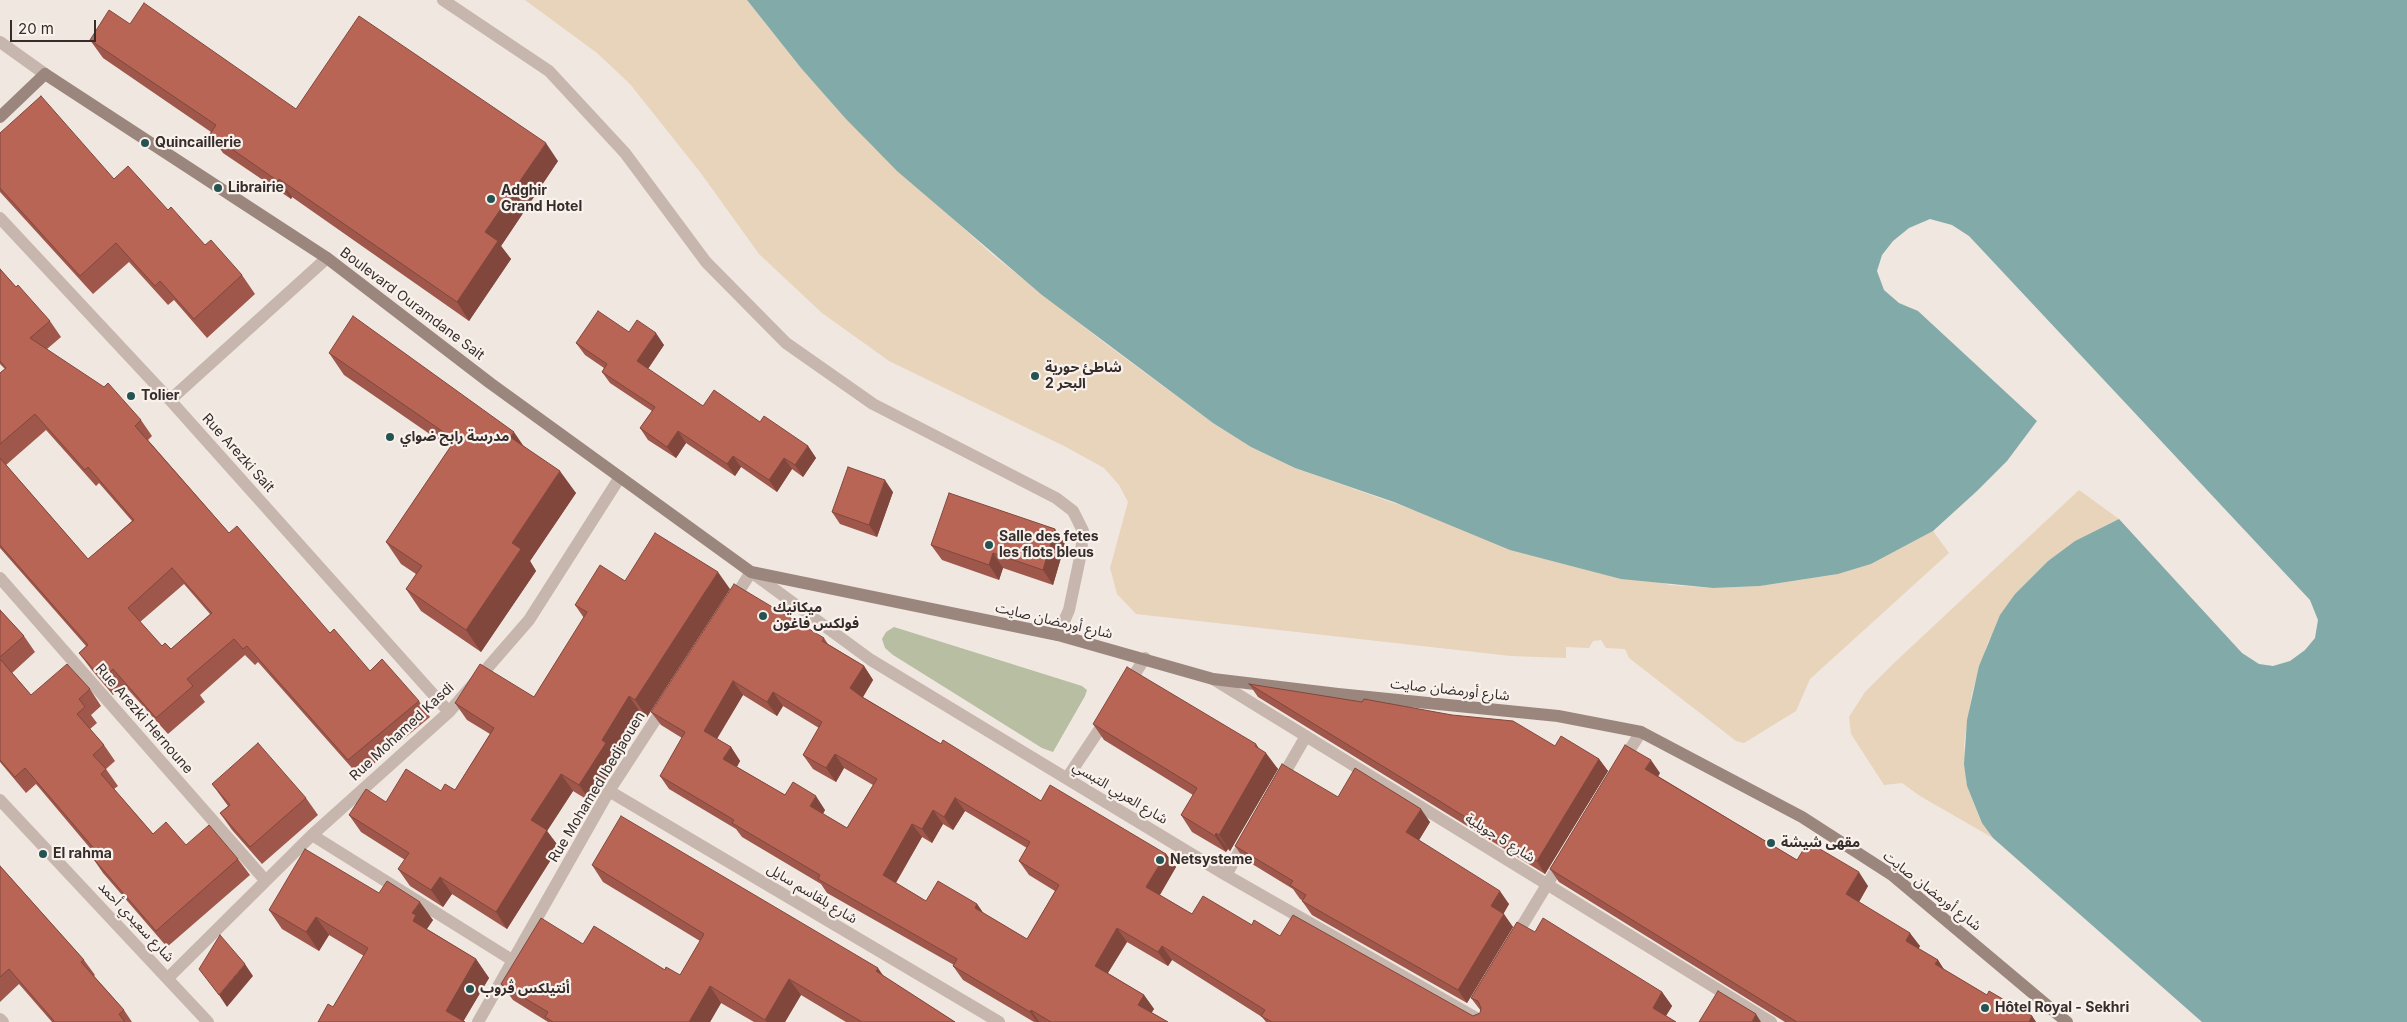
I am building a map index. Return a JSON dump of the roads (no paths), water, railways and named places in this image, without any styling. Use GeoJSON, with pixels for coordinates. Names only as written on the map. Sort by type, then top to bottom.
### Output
{"type":"FeatureCollection","features":[{"type":"Feature","properties":{"kind":"main road"},"geometry":{"type":"LineString","coordinates":[[0,117],[45,74]]}},
{"type":"Feature","properties":{"kind":"main road","name":"Boulevard Ouramdane Sait"},"geometry":{"type":"LineString","coordinates":[[45,74],[327,258],[490,383],[751,572]]}},
{"type":"Feature","properties":{"kind":"main road","name":"شارع أورمضان صايت"},"geometry":{"type":"LineString","coordinates":[[751,572],[1058,635],[1145,658],[1213,679],[1558,716],[1641,732],[1802,817],[1892,875],[2067,1022]]}},
{"type":"Feature","properties":{"kind":"street"},"geometry":{"type":"LineString","coordinates":[[443,0],[549,71],[625,153],[706,262],[786,343],[872,404],[1056,498],[1073,510],[1083,531],[1081,553],[1069,610],[1058,635]]}},
{"type":"Feature","properties":{"kind":"street"},"geometry":{"type":"LineString","coordinates":[[0,42],[45,74]]}},
{"type":"Feature","properties":{"kind":"street","name":"Rue Arezki Sait"},"geometry":{"type":"LineString","coordinates":[[0,218],[170,400],[449,712]]}},
{"type":"Feature","properties":{"kind":"street"},"geometry":{"type":"LineString","coordinates":[[170,400],[327,258]]}},
{"type":"Feature","properties":{"kind":"street","name":"Rue Mohamed Kasdi"},"geometry":{"type":"LineString","coordinates":[[168,978],[312,835],[449,712],[529,620],[620,477]]}},
{"type":"Feature","properties":{"kind":"street"},"geometry":{"type":"LineString","coordinates":[[724,613],[751,572]]}},
{"type":"Feature","properties":{"kind":"street","name":"شارع العربي التبسي"},"geometry":{"type":"LineString","coordinates":[[751,572],[871,660],[1226,874],[1472,1010],[1483,1022]]}},
{"type":"Feature","properties":{"kind":"street","name":"Rue Arezki Hernoune"},"geometry":{"type":"LineString","coordinates":[[0,578],[265,880]]}},
{"type":"Feature","properties":{"kind":"street"},"geometry":{"type":"LineString","coordinates":[[1067,778],[1145,658]]}},
{"type":"Feature","properties":{"kind":"street","name":"شارع 5 جويلية"},"geometry":{"type":"LineString","coordinates":[[1213,679],[1771,1022]]}},
{"type":"Feature","properties":{"kind":"street","name":"Rue Mohamed Ibedjaouen"},"geometry":{"type":"LineString","coordinates":[[484,1020],[512,960],[609,791],[672,694]]}},
{"type":"Feature","properties":{"kind":"street"},"geometry":{"type":"LineString","coordinates":[[1615,775],[1641,732]]}},
{"type":"Feature","properties":{"kind":"street"},"geometry":{"type":"LineString","coordinates":[[1276,788],[1306,736]]}},
{"type":"Feature","properties":{"kind":"street","name":"شارع بلقاسم سايل"},"geometry":{"type":"LineString","coordinates":[[609,791],[999,1022]]}},
{"type":"Feature","properties":{"kind":"street","name":"شارع سعيدي أحمد"},"geometry":{"type":"LineString","coordinates":[[0,800],[208,1022]]}},
{"type":"Feature","properties":{"kind":"street"},"geometry":{"type":"LineString","coordinates":[[1226,874],[1256,823]]}},
{"type":"Feature","properties":{"kind":"street"},"geometry":{"type":"LineString","coordinates":[[312,835],[512,960]]}},
{"type":"Feature","properties":{"kind":"street"},"geometry":{"type":"LineString","coordinates":[[1508,949],[1568,851]]}},
{"type":"Feature","properties":{"kind":"street"},"geometry":{"type":"LineString","coordinates":[[0,1019],[3,1022]]}},
{"type":"Feature","properties":{"kind":"water"},"geometry":{"type":"Polygon","coordinates":[[[747,0],[2407,0],[2407,1022],[2202,1022],[1993,838],[1982,823],[1967,786],[1964,764],[1967,720],[1979,666],[2000,615],[2015,594],[2048,561],[2075,541],[2119,519],[2242,653],[2259,664],[2273,666],[2290,661],[2305,650],[2315,638],[2318,620],[2310,600],[1969,236],[1952,225],[1930,219],[1909,228],[1893,241],[1882,255],[1877,271],[1884,290],[1899,303],[1918,311],[2037,421],[2007,461],[1933,531],[1871,564],[1838,574],[1760,586],[1713,588],[1621,579],[1510,550],[1394,502],[1295,468],[1251,447],[1213,423],[1042,295],[897,171],[846,119],[801,68],[747,0]]]}},
{"type":"Feature","properties":{"kind":"place","name":"Quincaillerie"},"geometry":{"type":"Point","coordinates":[145,143]}},
{"type":"Feature","properties":{"kind":"place","name":"Librairie"},"geometry":{"type":"Point","coordinates":[218,188]}},
{"type":"Feature","properties":{"kind":"place","name":"Adghir Grand Hotel"},"geometry":{"type":"Point","coordinates":[491,199]}},
{"type":"Feature","properties":{"kind":"place","name":"شاطئ حورية البحر 2"},"geometry":{"type":"Point","coordinates":[1035,376]}},
{"type":"Feature","properties":{"kind":"place","name":"Tolier"},"geometry":{"type":"Point","coordinates":[131,396]}},
{"type":"Feature","properties":{"kind":"place","name":"مدرسة رابح ضواي"},"geometry":{"type":"Point","coordinates":[390,437]}},
{"type":"Feature","properties":{"kind":"place","name":"Salle des fetes les flots bleus"},"geometry":{"type":"Point","coordinates":[989,545]}},
{"type":"Feature","properties":{"kind":"place","name":"ميكانيك فولكس فاغون"},"geometry":{"type":"Point","coordinates":[763,616]}},
{"type":"Feature","properties":{"kind":"place","name":"مقهى شيشة"},"geometry":{"type":"Point","coordinates":[1771,843]}},
{"type":"Feature","properties":{"kind":"place","name":"El rahma"},"geometry":{"type":"Point","coordinates":[43,854]}},
{"type":"Feature","properties":{"kind":"place","name":"Netsysteme"},"geometry":{"type":"Point","coordinates":[1160,860]}},
{"type":"Feature","properties":{"kind":"place","name":"أنتيلكس ڨروب"},"geometry":{"type":"Point","coordinates":[470,989]}},
{"type":"Feature","properties":{"kind":"place","name":"Hôtel Royal - Sekhri"},"geometry":{"type":"Point","coordinates":[1985,1008]}}]}
